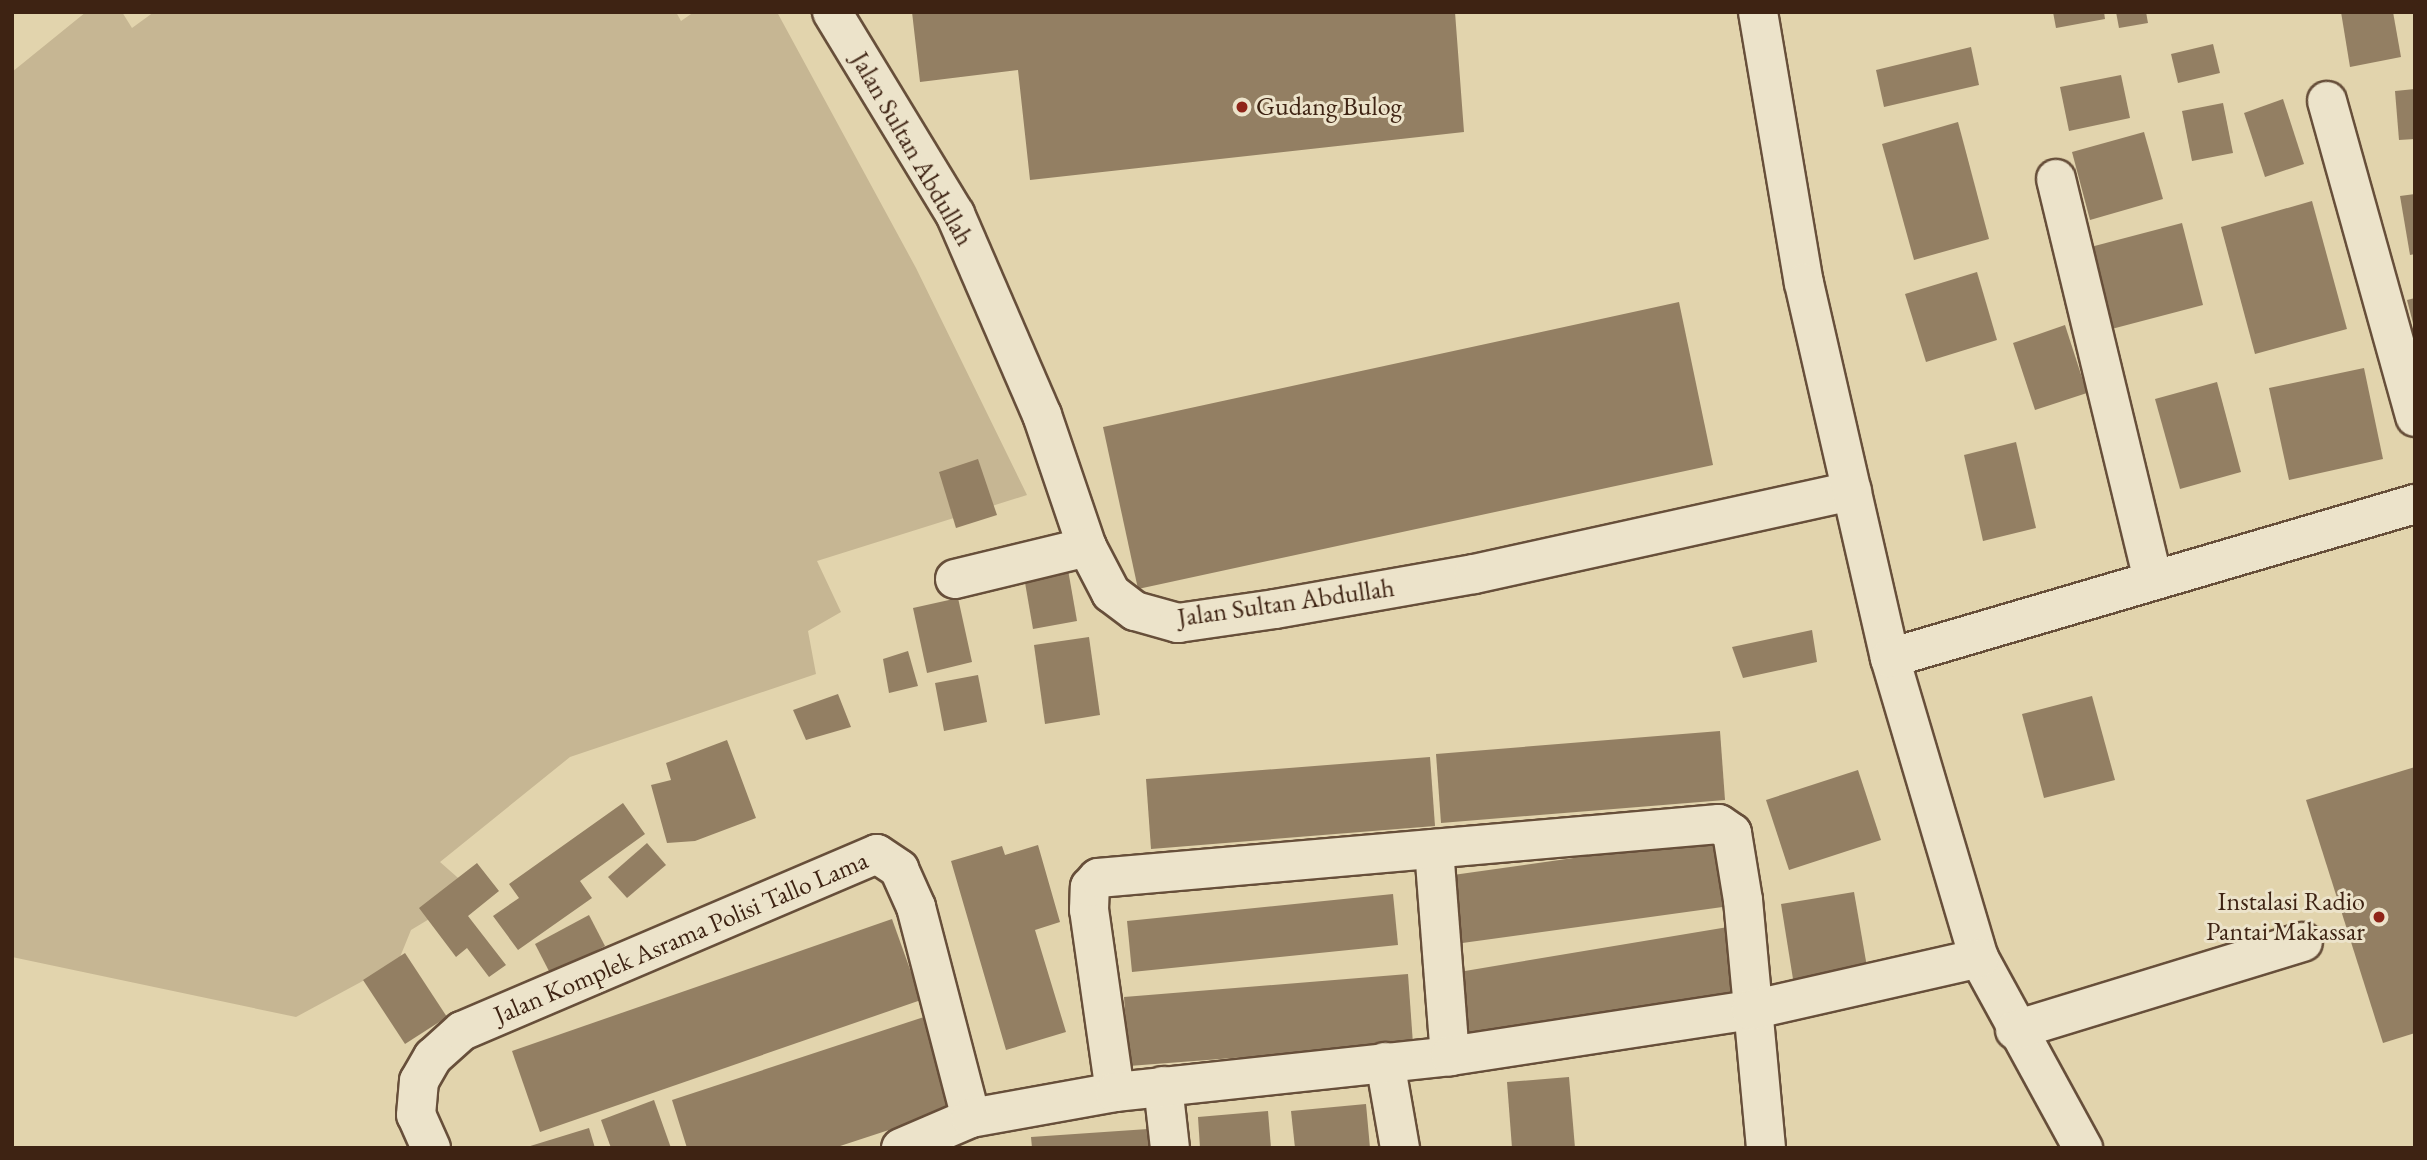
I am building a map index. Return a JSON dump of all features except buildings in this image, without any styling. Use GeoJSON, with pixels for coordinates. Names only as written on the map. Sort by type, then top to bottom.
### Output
{"type":"FeatureCollection","features":[{"type":"Feature","properties":{"kind":"street","name":"Jalan Sultan Abdullah"},"geometry":{"type":"LineString","coordinates":[[832,12],[955,214],[1042,415],[1087,547],[1122,604],[1178,623],[1475,573],[1852,491]]}},
{"type":"Feature","properties":{"kind":"street"},"geometry":{"type":"LineString","coordinates":[[1758,12],[1804,283],[1890,657],[1979,958],[2015,1030],[2083,1148]]}},
{"type":"Feature","properties":{"kind":"street"},"geometry":{"type":"LineString","coordinates":[[2327,101],[2415,417]]}},
{"type":"Feature","properties":{"kind":"street"},"geometry":{"type":"LineString","coordinates":[[2056,179],[2153,580]]}},
{"type":"Feature","properties":{"kind":"street"},"geometry":{"type":"LineString","coordinates":[[1890,657],[2415,504]]}},
{"type":"Feature","properties":{"kind":"street"},"geometry":{"type":"LineString","coordinates":[[955,579],[1087,547]]}},
{"type":"Feature","properties":{"kind":"street"},"geometry":{"type":"LineString","coordinates":[[1115,1091],[1089,910],[1090,887],[1098,878],[1726,826],[1743,900],[1751,1010],[1766,1148]]}},
{"type":"Feature","properties":{"kind":"street"},"geometry":{"type":"LineString","coordinates":[[1434,849],[1451,1056]]}},
{"type":"Feature","properties":{"kind":"street","name":"Jalan Komplek Asrama Polisi Tallo Lama"},"geometry":{"type":"LineString","coordinates":[[431,1148],[416,1115],[419,1081],[433,1057],[461,1031],[877,854],[900,869],[916,906],[971,1118]]}},
{"type":"Feature","properties":{"kind":"street"},"geometry":{"type":"LineString","coordinates":[[2015,1030],[2303,942]]}},
{"type":"Feature","properties":{"kind":"street"},"geometry":{"type":"LineString","coordinates":[[901,1148],[971,1118],[1115,1091],[1451,1056],[1751,1010],[1979,958]]}},
{"type":"Feature","properties":{"kind":"street"},"geometry":{"type":"LineString","coordinates":[[1385,1062],[1399,1148]]}},
{"type":"Feature","properties":{"kind":"street"},"geometry":{"type":"LineString","coordinates":[[1163,1086],[1170,1148]]}},
{"type":"Feature","properties":{"kind":"shaded area"},"geometry":{"type":"Polygon","coordinates":[[[86,12],[122,12],[132,28],[154,12],[676,12],[681,21],[694,12],[777,12],[916,268],[1027,495],[817,561],[841,612],[808,631],[816,674],[570,757],[440,862],[474,892],[411,930],[398,962],[296,1017],[12,957],[12,72],[86,12]]]}},
{"type":"Feature","properties":{"kind":"place","name":"Gudang Bulog"},"geometry":{"type":"Point","coordinates":[1242,107]}},
{"type":"Feature","properties":{"kind":"place","name":"Instalasi Radio Pantai Makassar"},"geometry":{"type":"Point","coordinates":[2379,917]}}]}
